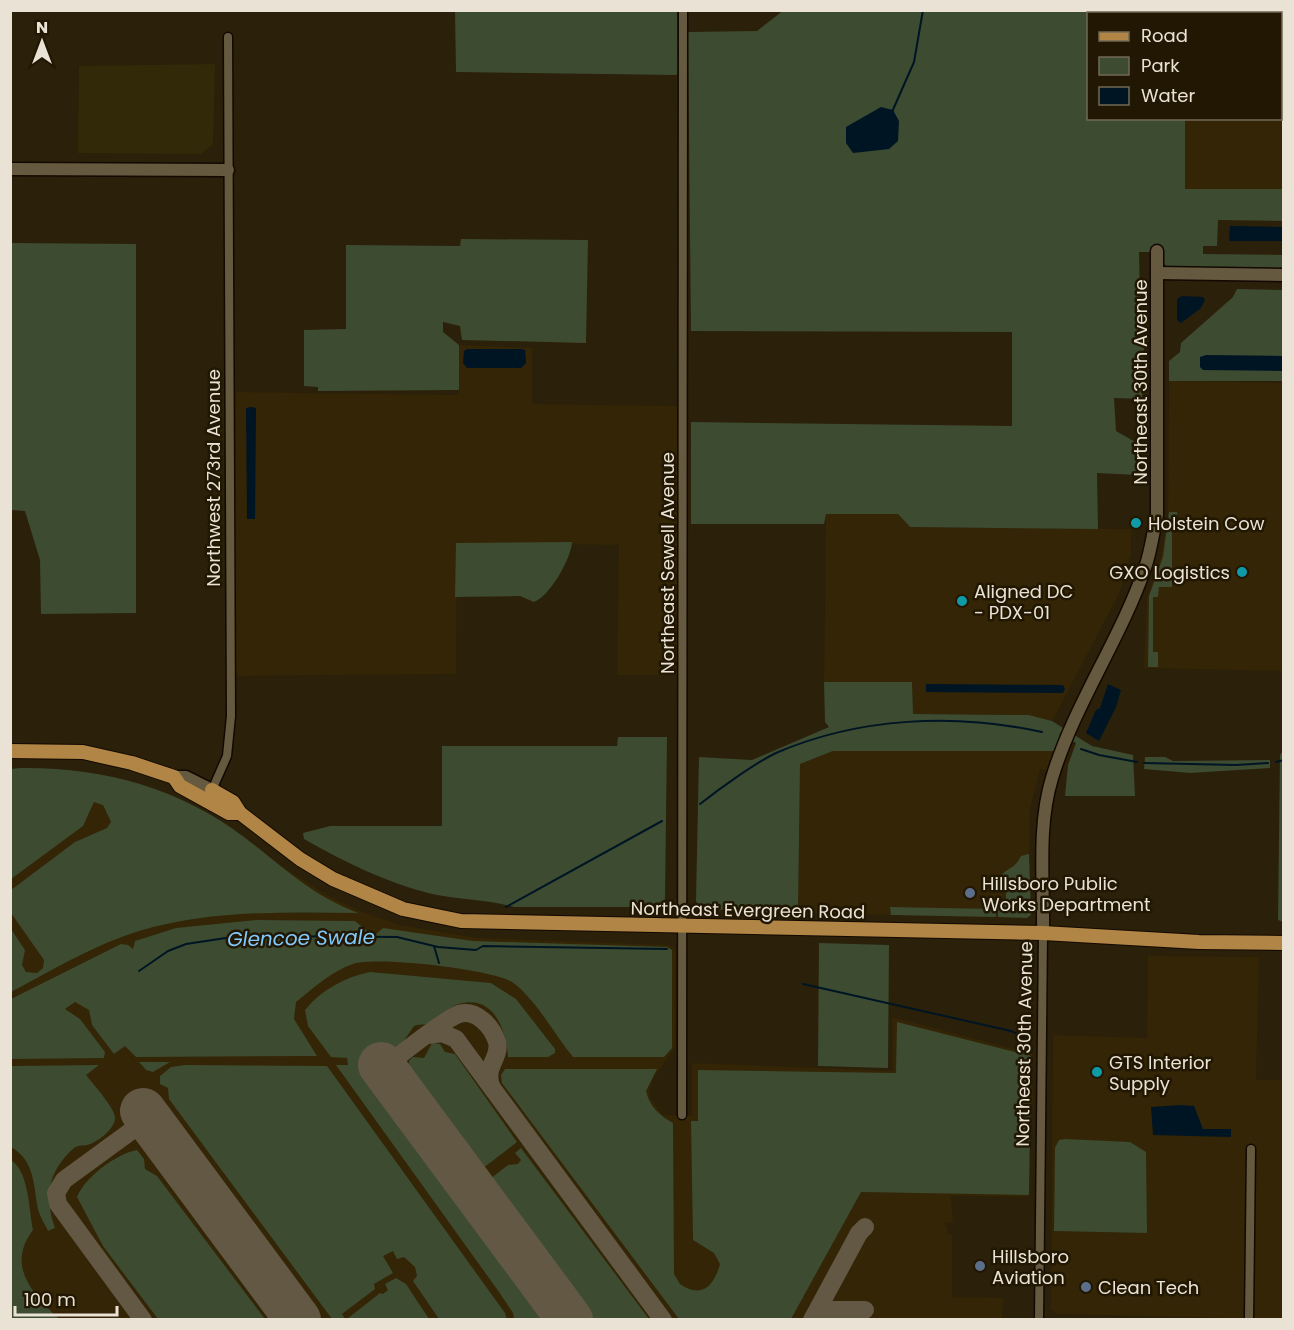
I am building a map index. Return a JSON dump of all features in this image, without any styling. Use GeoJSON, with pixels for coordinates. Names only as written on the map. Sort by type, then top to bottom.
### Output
{"type":"FeatureCollection","features":[{"type":"Feature","properties":{"kind":"main road","name":"Northeast Evergreen Road"},"geometry":{"type":"LineString","coordinates":[[10,751],[83,753],[132,763],[174,777],[180,786],[229,813],[240,813]]}},
{"type":"Feature","properties":{"kind":"main road","name":"Northeast Evergreen Road"},"geometry":{"type":"LineString","coordinates":[[213,790],[233,802],[240,813],[300,859],[367,896],[413,911],[481,923],[1043,933],[1199,942],[1284,943]]}},
{"type":"Feature","properties":{"kind":"street","name":"Northeast Sewell Avenue"},"geometry":{"type":"LineString","coordinates":[[682,1115],[683,10]]}},
{"type":"Feature","properties":{"kind":"street","name":"Northwest 273rd Avenue"},"geometry":{"type":"LineString","coordinates":[[213,790],[227,756],[231,716],[228,37]]}},
{"type":"Feature","properties":{"kind":"street"},"geometry":{"type":"LineString","coordinates":[[10,169],[228,170]]}},
{"type":"Feature","properties":{"kind":"street","name":"Northeast 30th Avenue"},"geometry":{"type":"LineString","coordinates":[[1039,1320],[1044,826],[1052,778],[1085,697],[1139,582],[1150,552],[1157,515],[1157,251]]}},
{"type":"Feature","properties":{"kind":"street"},"geometry":{"type":"LineString","coordinates":[[1158,273],[1284,274]]}},
{"type":"Feature","properties":{"kind":"street","name":"Northeast Evergreen Road"},"geometry":{"type":"LineString","coordinates":[[174,777],[186,777],[213,790]]}},
{"type":"Feature","properties":{"kind":"street"},"geometry":{"type":"LineString","coordinates":[[1250,1320],[1251,1149]]}},
{"type":"Feature","properties":{"kind":"shaded area"},"geometry":{"type":"Polygon","coordinates":[[[1190,11],[1283,12],[1283,189],[1185,189],[1185,120],[1282,120],[1282,12],[1188,12],[1190,11]]]}},
{"type":"Feature","properties":{"kind":"shaded area"},"geometry":{"type":"Polygon","coordinates":[[[459,345],[532,348],[532,404],[678,406],[682,675],[617,675],[619,545],[457,543],[456,674],[233,676],[236,392],[459,395],[459,345]]]}},
{"type":"Feature","properties":{"kind":"shaded area","name":"GXO Logistics"},"geometry":{"type":"Polygon","coordinates":[[[1169,381],[1283,383],[1283,671],[1144,668],[1147,597],[1160,561],[1168,516],[1169,381]]]}},
{"type":"Feature","properties":{"kind":"shaded area"},"geometry":{"type":"Polygon","coordinates":[[[826,514],[898,514],[910,527],[1131,529],[1131,555],[1119,594],[1052,721],[1029,715],[912,714],[912,682],[824,682],[826,514]]]}},
{"type":"Feature","properties":{"kind":"shaded area"},"geometry":{"type":"Polygon","coordinates":[[[833,751],[1056,751],[1048,771],[1040,769],[1030,809],[1028,904],[1031,915],[1027,918],[798,913],[800,764],[833,751]]]}},
{"type":"Feature","properties":{"kind":"shaded area"},"geometry":{"type":"Polygon","coordinates":[[[10,773],[200,811],[226,823],[283,867],[325,894],[360,911],[400,925],[478,938],[668,945],[675,948],[675,1047],[654,1077],[649,1090],[650,1098],[663,1115],[692,1116],[692,1063],[893,1071],[892,1017],[1032,1054],[1033,1100],[1029,1108],[1028,1197],[951,1196],[953,1222],[945,1222],[948,1234],[952,1235],[952,1297],[1003,1298],[1002,1319],[11,1319],[10,773]]]}},
{"type":"Feature","properties":{"kind":"shaded area"},"geometry":{"type":"Polygon","coordinates":[[[1148,956],[1259,957],[1256,1080],[1283,1080],[1283,1319],[1058,1314],[1051,1310],[1053,1035],[1147,1038],[1148,956]]]}},
{"type":"Feature","properties":{"kind":"green space"},"geometry":{"type":"Polygon","coordinates":[[[784,10],[1184,11],[1087,12],[1087,120],[1185,120],[1185,189],[1283,189],[1283,221],[1218,220],[1217,246],[1203,246],[1203,254],[1283,255],[1283,268],[1168,267],[1164,264],[1162,252],[1139,252],[1141,347],[1144,348],[1142,399],[1114,398],[1116,431],[1137,443],[1137,475],[1097,473],[1098,529],[910,527],[898,514],[826,514],[824,524],[691,524],[691,422],[1012,426],[1012,332],[691,331],[688,32],[757,31],[784,10]]]}},
{"type":"Feature","properties":{"kind":"green space"},"geometry":{"type":"Polygon","coordinates":[[[455,11],[677,11],[677,75],[456,72],[455,11]]]}},
{"type":"Feature","properties":{"kind":"green space"},"geometry":{"type":"Polygon","coordinates":[[[461,239],[588,240],[586,343],[462,340],[460,326],[443,322],[443,332],[459,345],[459,390],[318,391],[318,387],[304,386],[304,330],[346,329],[346,245],[460,246],[461,239]]]}},
{"type":"Feature","properties":{"kind":"green space"},"geometry":{"type":"Polygon","coordinates":[[[11,243],[136,244],[136,613],[41,614],[40,560],[25,511],[11,510],[11,243]]]}},
{"type":"Feature","properties":{"kind":"green space"},"geometry":{"type":"Polygon","coordinates":[[[1237,289],[1283,290],[1283,381],[1169,381],[1169,361],[1180,352],[1181,343],[1233,297],[1237,289]]]}},
{"type":"Feature","properties":{"kind":"green space"},"geometry":{"type":"Polygon","coordinates":[[[1169,512],[1177,512],[1177,523],[1172,523],[1172,587],[1159,587],[1158,597],[1153,597],[1153,652],[1158,652],[1158,667],[1148,667],[1149,596],[1163,557],[1169,512]]]}},
{"type":"Feature","properties":{"kind":"green space"},"geometry":{"type":"Polygon","coordinates":[[[572,542],[568,558],[559,576],[547,592],[534,602],[520,596],[455,597],[456,543],[572,542]]]}},
{"type":"Feature","properties":{"kind":"green space"},"geometry":{"type":"Polygon","coordinates":[[[824,682],[912,682],[913,714],[1029,715],[1052,721],[1092,746],[1133,755],[1135,796],[1065,796],[1068,765],[1076,743],[1060,733],[1056,751],[833,751],[800,764],[798,913],[700,909],[696,901],[699,757],[752,760],[829,727],[825,722],[824,682]]]}},
{"type":"Feature","properties":{"kind":"green space"},"geometry":{"type":"Polygon","coordinates":[[[618,737],[667,737],[665,899],[657,907],[514,907],[494,902],[432,894],[366,871],[304,839],[303,833],[330,826],[442,826],[442,746],[617,746],[618,737]]]}},
{"type":"Feature","properties":{"kind":"green space"},"geometry":{"type":"Polygon","coordinates":[[[1283,750],[1283,922],[1278,920],[1280,755],[1283,750]]]}},
{"type":"Feature","properties":{"kind":"green space"},"geometry":{"type":"Polygon","coordinates":[[[1145,757],[1165,757],[1173,761],[1270,760],[1270,768],[1190,773],[1144,769],[1145,757]]]}},
{"type":"Feature","properties":{"kind":"green space"},"geometry":{"type":"Polygon","coordinates":[[[11,769],[80,771],[110,776],[166,793],[219,820],[311,888],[358,913],[248,914],[166,924],[106,943],[11,992],[11,929],[25,950],[22,965],[26,972],[37,973],[43,968],[44,960],[11,913],[11,890],[75,842],[107,828],[111,822],[103,805],[94,802],[83,826],[11,879],[11,769]]]}},
{"type":"Feature","properties":{"kind":"green space"},"geometry":{"type":"Polygon","coordinates":[[[1029,854],[1031,915],[1027,918],[998,917],[998,907],[1006,904],[1006,886],[1001,876],[1021,856],[1029,854]]]}},
{"type":"Feature","properties":{"kind":"green space"},"geometry":{"type":"Polygon","coordinates":[[[890,907],[996,909],[996,917],[891,915],[890,907]]]}},
{"type":"Feature","properties":{"kind":"green space"},"geometry":{"type":"Polygon","coordinates":[[[256,920],[355,921],[371,934],[376,934],[383,928],[473,941],[667,947],[672,950],[672,1048],[664,1057],[573,1057],[528,997],[512,982],[459,968],[366,962],[353,964],[338,971],[296,1002],[294,1019],[317,1056],[136,1057],[125,1046],[114,1054],[92,1025],[89,1010],[75,1002],[65,1009],[80,1019],[105,1052],[104,1058],[11,1059],[11,999],[121,944],[133,949],[135,941],[176,928],[256,920]]]}},
{"type":"Feature","properties":{"kind":"green space"},"geometry":{"type":"Polygon","coordinates":[[[819,943],[889,945],[888,1068],[818,1066],[819,943]]]}},
{"type":"Feature","properties":{"kind":"green space"},"geometry":{"type":"Polygon","coordinates":[[[370,972],[491,983],[516,999],[555,1049],[555,1053],[548,1057],[508,1057],[501,1026],[496,1017],[481,1004],[471,1002],[455,1006],[427,1024],[414,1026],[403,1042],[366,1068],[551,1319],[514,1319],[513,1313],[499,1292],[336,1065],[348,1065],[347,1058],[331,1057],[308,1026],[305,1010],[318,996],[343,981],[370,972]]]}},
{"type":"Feature","properties":{"kind":"green space"},"geometry":{"type":"Polygon","coordinates":[[[897,1022],[1031,1056],[1029,1195],[861,1192],[791,1319],[679,1319],[502,1083],[501,1075],[505,1069],[657,1069],[646,1091],[656,1110],[673,1123],[674,1274],[680,1284],[701,1290],[711,1284],[720,1264],[714,1253],[693,1240],[691,1121],[698,1121],[698,1070],[896,1073],[897,1022]]]}},
{"type":"Feature","properties":{"kind":"green space"},"geometry":{"type":"Polygon","coordinates":[[[432,1043],[440,1044],[445,1052],[455,1054],[517,1142],[478,1172],[415,1086],[414,1074],[408,1067],[413,1057],[424,1058],[432,1043]]]}},
{"type":"Feature","properties":{"kind":"green space"},"geometry":{"type":"Polygon","coordinates":[[[139,1062],[170,1062],[153,1072],[146,1070],[139,1062]]]}},
{"type":"Feature","properties":{"kind":"green space"},"geometry":{"type":"Polygon","coordinates":[[[99,1065],[86,1075],[111,1107],[115,1117],[114,1121],[101,1138],[91,1144],[74,1148],[59,1166],[49,1195],[55,1228],[48,1231],[38,1209],[29,1166],[25,1159],[11,1147],[11,1066],[99,1065]]]}},
{"type":"Feature","properties":{"kind":"green space"},"geometry":{"type":"Polygon","coordinates":[[[185,1065],[327,1066],[505,1313],[507,1319],[439,1319],[413,1281],[417,1276],[415,1267],[404,1257],[397,1259],[393,1251],[383,1256],[393,1273],[374,1284],[375,1289],[342,1314],[345,1319],[332,1319],[169,1099],[168,1088],[160,1084],[160,1076],[171,1067],[185,1065]]]}},
{"type":"Feature","properties":{"kind":"green space"},"geometry":{"type":"Polygon","coordinates":[[[1059,1140],[1130,1142],[1146,1152],[1147,1233],[1054,1231],[1055,1148],[1059,1140]]]}},
{"type":"Feature","properties":{"kind":"green space"},"geometry":{"type":"Polygon","coordinates":[[[521,1148],[649,1319],[588,1319],[486,1182],[508,1165],[518,1164],[521,1160],[515,1153],[521,1148]]]}},
{"type":"Feature","properties":{"kind":"green space"},"geometry":{"type":"Polygon","coordinates":[[[137,1150],[144,1159],[145,1169],[157,1176],[265,1319],[158,1319],[103,1246],[77,1197],[94,1174],[111,1161],[137,1150]]]}},
{"type":"Feature","properties":{"kind":"green space"},"geometry":{"type":"Polygon","coordinates":[[[11,1160],[17,1165],[25,1182],[33,1230],[25,1243],[22,1267],[32,1289],[59,1319],[11,1319],[11,1160]]]}},
{"type":"Feature","properties":{"kind":"green space"},"geometry":{"type":"Polygon","coordinates":[[[396,1278],[406,1284],[429,1319],[347,1319],[380,1293],[383,1294],[388,1290],[385,1284],[396,1278]]]}},
{"type":"Feature","properties":{"kind":"sand"},"geometry":{"type":"Polygon","coordinates":[[[215,64],[213,144],[201,154],[78,153],[79,66],[215,64]]]}},
{"type":"Feature","properties":{"kind":"water"},"geometry":{"type":"Polygon","coordinates":[[[881,107],[893,110],[899,121],[898,141],[889,149],[853,153],[846,143],[846,127],[881,107]]]}},
{"type":"Feature","properties":{"kind":"water"},"geometry":{"type":"Polygon","coordinates":[[[1230,226],[1283,227],[1283,241],[1229,241],[1230,226]]]}},
{"type":"Feature","properties":{"kind":"water"},"geometry":{"type":"Polygon","coordinates":[[[1182,296],[1203,297],[1205,300],[1201,308],[1181,323],[1177,320],[1177,299],[1182,296]]]}},
{"type":"Feature","properties":{"kind":"water"},"geometry":{"type":"Polygon","coordinates":[[[467,349],[522,349],[525,350],[526,363],[521,368],[467,368],[463,363],[464,351],[467,349]]]}},
{"type":"Feature","properties":{"kind":"water"},"geometry":{"type":"Polygon","coordinates":[[[1206,355],[1283,356],[1283,371],[1203,370],[1200,367],[1200,357],[1206,355]]]}},
{"type":"Feature","properties":{"kind":"water"},"geometry":{"type":"Polygon","coordinates":[[[246,408],[256,408],[255,519],[247,519],[246,408]]]}},
{"type":"Feature","properties":{"kind":"water"},"geometry":{"type":"Polygon","coordinates":[[[926,684],[1063,685],[1065,689],[1063,693],[926,692],[926,684]]]}},
{"type":"Feature","properties":{"kind":"water"},"geometry":{"type":"Polygon","coordinates":[[[1108,684],[1121,690],[1116,707],[1099,741],[1086,733],[1096,710],[1100,708],[1108,684]]]}},
{"type":"Feature","properties":{"kind":"water"},"geometry":{"type":"Polygon","coordinates":[[[1194,1106],[1203,1129],[1231,1129],[1231,1137],[1153,1135],[1151,1107],[1194,1106]]]}},
{"type":"Feature","properties":{"kind":"waterway"},"geometry":{"type":"LineString","coordinates":[[892,112],[914,62],[923,10]]}},
{"type":"Feature","properties":{"kind":"waterway","name":"Glencoe Swale"},"geometry":{"type":"LineString","coordinates":[[700,804],[767,757],[808,741],[840,732],[908,722],[941,721],[975,722],[1042,732]]}},
{"type":"Feature","properties":{"kind":"waterway","name":"Glencoe Swale"},"geometry":{"type":"LineString","coordinates":[[1081,749],[1137,762]]}},
{"type":"Feature","properties":{"kind":"waterway","name":"Glencoe Swale"},"geometry":{"type":"LineString","coordinates":[[1276,762],[1284,760]]}},
{"type":"Feature","properties":{"kind":"waterway","name":"Glencoe Swale"},"geometry":{"type":"LineString","coordinates":[[1144,763],[1236,765],[1268,763]]}},
{"type":"Feature","properties":{"kind":"waterway","name":"Glencoe Swale"},"geometry":{"type":"LineString","coordinates":[[506,907],[662,821]]}},
{"type":"Feature","properties":{"kind":"waterway","name":"Glencoe Swale"},"geometry":{"type":"LineString","coordinates":[[139,971],[168,951],[186,944],[239,936],[397,937],[438,947],[476,950],[483,946],[667,949]]}},
{"type":"Feature","properties":{"kind":"waterway","name":"Glencoe Swale"},"geometry":{"type":"LineString","coordinates":[[434,946],[439,963]]}},
{"type":"Feature","properties":{"kind":"waterway"},"geometry":{"type":"LineString","coordinates":[[803,984],[1011,1031],[1030,1040]]}},
{"type":"Feature","properties":{"kind":"taxiway"},"geometry":{"type":"LineString","coordinates":[[383,1068],[452,1017],[465,1013],[477,1016],[495,1036],[498,1048],[490,1073],[491,1086]]}},
{"type":"Feature","properties":{"kind":"taxiway"},"geometry":{"type":"LineString","coordinates":[[428,1035],[442,1033],[456,1039],[663,1320]]}},
{"type":"Feature","properties":{"kind":"taxiway"},"geometry":{"type":"LineString","coordinates":[[143,1320],[58,1204],[56,1193],[64,1180],[149,1118]]}},
{"type":"Feature","properties":{"kind":"taxiway"},"geometry":{"type":"LineString","coordinates":[[812,1320],[859,1233],[865,1227]]}},
{"type":"Feature","properties":{"kind":"taxiway"},"geometry":{"type":"LineString","coordinates":[[813,1318],[825,1310],[865,1310]]}},
{"type":"Feature","properties":{"kind":"runway"},"geometry":{"type":"LineString","coordinates":[[381,1065],[570,1320]]}},
{"type":"Feature","properties":{"kind":"runway"},"geometry":{"type":"LineString","coordinates":[[143,1111],[298,1320]]}},
{"type":"Feature","properties":{"kind":"place","name":"Holstein Cow"},"geometry":{"type":"Point","coordinates":[1136,523]}},
{"type":"Feature","properties":{"kind":"place","name":"GXO Logistics"},"geometry":{"type":"Point","coordinates":[1242,572]}},
{"type":"Feature","properties":{"kind":"place","name":"Aligned DC - PDX-01"},"geometry":{"type":"Point","coordinates":[962,601]}},
{"type":"Feature","properties":{"kind":"place","name":"Hillsboro Public Works Department"},"geometry":{"type":"Point","coordinates":[970,893]}},
{"type":"Feature","properties":{"kind":"place","name":"GTS Interior Supply"},"geometry":{"type":"Point","coordinates":[1097,1072]}},
{"type":"Feature","properties":{"kind":"place","name":"Hillsboro Aviation"},"geometry":{"type":"Point","coordinates":[980,1266]}},
{"type":"Feature","properties":{"kind":"place","name":"Clean Tech"},"geometry":{"type":"Point","coordinates":[1086,1287]}}]}
